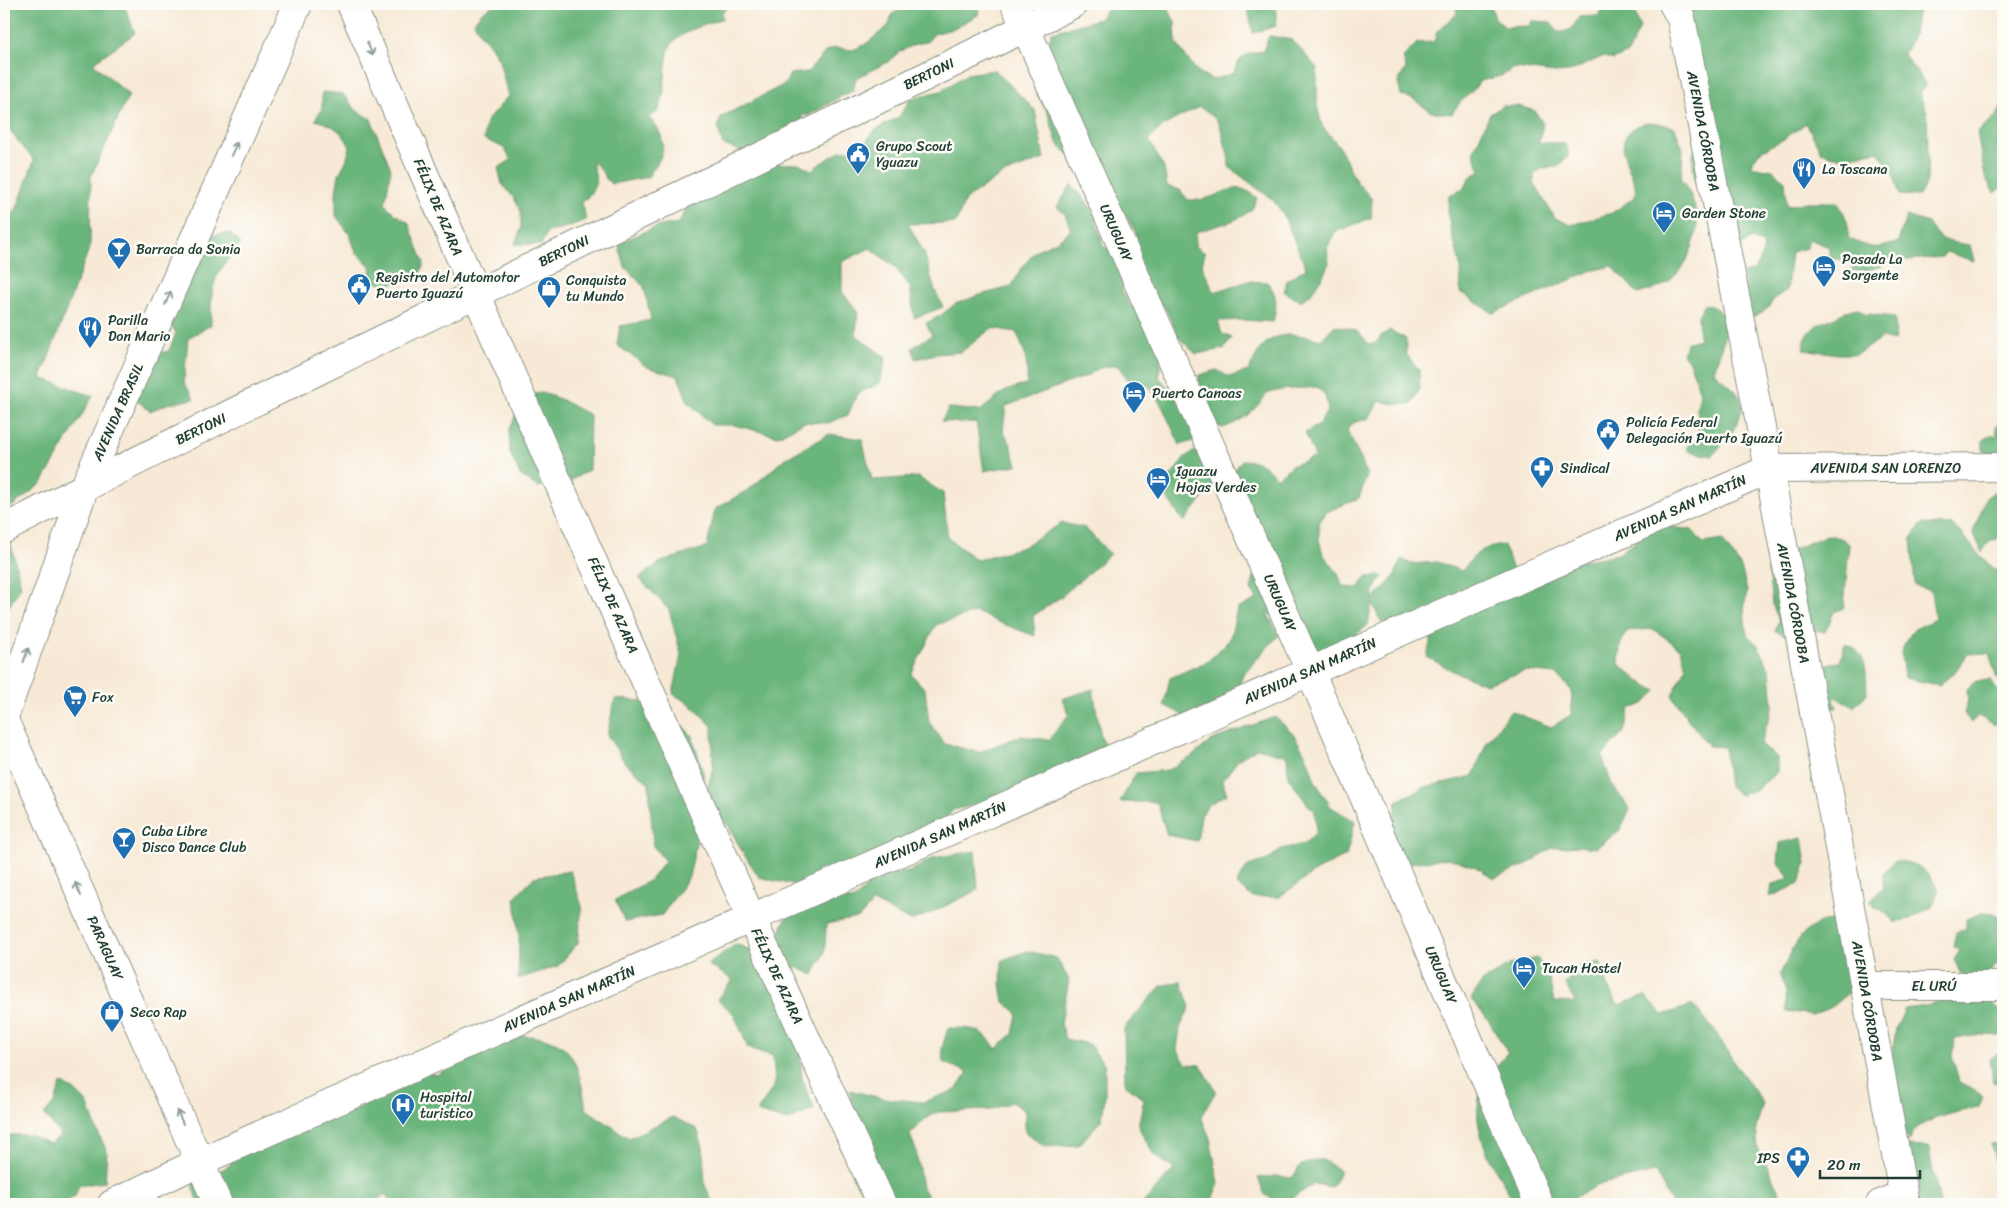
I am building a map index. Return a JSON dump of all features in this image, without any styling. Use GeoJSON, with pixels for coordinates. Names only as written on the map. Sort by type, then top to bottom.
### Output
{"type":"FeatureCollection","features":[{"type":"Feature","properties":{"kind":"street","name":"AVENIDA BRASIL"},"geometry":{"type":"LineString","coordinates":[[4,719],[85,486],[298,4]]}},
{"type":"Feature","properties":{"kind":"street","name":"FÉLIX DE AZARA"},"geometry":{"type":"LineString","coordinates":[[351,4],[476,294],[751,919],[882,1204]]}},
{"type":"Feature","properties":{"kind":"street","name":"BERTONI"},"geometry":{"type":"LineString","coordinates":[[4,528],[85,486],[476,294],[1020,16],[1073,4]]}},
{"type":"Feature","properties":{"kind":"street","name":"AVENIDA CÓRDOBA"},"geometry":{"type":"LineString","coordinates":[[1673,4],[1681,18],[1768,469],[1864,986],[1896,1201]]}},
{"type":"Feature","properties":{"kind":"street","name":"URUGUAY"},"geometry":{"type":"LineString","coordinates":[[1020,16],[1310,671],[1539,1204]]}},
{"type":"Feature","properties":{"kind":"street","name":"AVENIDA SAN LORENZO"},"geometry":{"type":"LineString","coordinates":[[1768,469],[2003,467]]}},
{"type":"Feature","properties":{"kind":"street","name":"AVENIDA SAN MARTÍN"},"geometry":{"type":"LineString","coordinates":[[112,1204],[199,1162],[1768,469]]}},
{"type":"Feature","properties":{"kind":"street","name":"PARAGUAY"},"geometry":{"type":"LineString","coordinates":[[4,719],[218,1204]]}},
{"type":"Feature","properties":{"kind":"street","name":"EL URÚ"},"geometry":{"type":"LineString","coordinates":[[1864,986],[2003,986]]}},
{"type":"Feature","properties":{"kind":"green space"},"geometry":{"type":"Polygon","coordinates":[[[4,4],[124,4],[135,33],[93,63],[129,95],[91,176],[90,246],[41,378],[93,396],[42,483],[4,513],[4,227],[17,208],[34,160],[7,128],[4,129],[4,4]]]}},
{"type":"Feature","properties":{"kind":"green space"},"geometry":{"type":"Polygon","coordinates":[[[495,4],[731,4],[721,13],[723,18],[685,33],[670,46],[661,104],[657,112],[648,117],[660,133],[663,148],[660,159],[648,177],[611,184],[592,161],[596,179],[594,188],[582,203],[586,220],[547,232],[541,245],[515,244],[521,228],[521,212],[514,198],[502,184],[498,168],[511,160],[504,148],[484,139],[486,122],[508,96],[499,60],[491,46],[481,36],[474,22],[481,13],[495,4]]]}},
{"type":"Feature","properties":{"kind":"green space"},"geometry":{"type":"Polygon","coordinates":[[[912,4],[980,4],[978,15],[952,29],[934,34],[927,42],[915,44],[899,52],[888,62],[856,78],[853,91],[807,116],[802,114],[803,135],[744,152],[723,145],[718,128],[721,117],[785,84],[790,74],[808,72],[826,51],[834,48],[853,50],[866,44],[889,25],[892,14],[912,4]]]}},
{"type":"Feature","properties":{"kind":"green space"},"geometry":{"type":"Polygon","coordinates":[[[1110,4],[1166,4],[1175,22],[1176,43],[1196,70],[1212,80],[1234,73],[1241,59],[1252,53],[1263,51],[1269,36],[1292,40],[1317,68],[1317,105],[1322,126],[1339,146],[1356,181],[1372,199],[1371,218],[1335,232],[1327,248],[1329,263],[1323,276],[1310,295],[1300,301],[1284,292],[1287,280],[1306,268],[1282,212],[1273,200],[1229,167],[1229,158],[1220,126],[1212,115],[1199,107],[1166,125],[1154,134],[1149,140],[1164,168],[1167,186],[1180,190],[1188,200],[1204,199],[1237,189],[1250,192],[1257,198],[1252,209],[1240,217],[1196,232],[1195,246],[1205,253],[1202,265],[1214,292],[1249,281],[1267,282],[1275,296],[1276,306],[1273,322],[1218,321],[1222,334],[1232,338],[1224,349],[1196,354],[1179,338],[1165,308],[1139,285],[1135,250],[1136,233],[1115,198],[1108,178],[1088,171],[1058,145],[1047,111],[1037,94],[1041,65],[1052,32],[1099,19],[1110,4]]]}},
{"type":"Feature","properties":{"kind":"green space"},"geometry":{"type":"Polygon","coordinates":[[[1247,4],[1272,4],[1276,6],[1276,26],[1253,33],[1247,4]]]}},
{"type":"Feature","properties":{"kind":"green space"},"geometry":{"type":"Polygon","coordinates":[[[1455,4],[1490,4],[1495,18],[1505,27],[1529,26],[1532,21],[1551,22],[1558,32],[1562,32],[1571,28],[1579,17],[1598,16],[1604,4],[1626,4],[1635,12],[1640,28],[1628,53],[1613,60],[1604,56],[1569,72],[1555,73],[1515,68],[1501,76],[1480,81],[1452,114],[1431,112],[1413,99],[1401,95],[1398,82],[1406,68],[1403,57],[1417,43],[1434,42],[1437,31],[1457,14],[1455,4]]]}},
{"type":"Feature","properties":{"kind":"green space"},"geometry":{"type":"Polygon","coordinates":[[[1692,4],[1919,4],[1914,33],[1904,55],[1926,85],[1919,93],[1927,112],[1927,181],[1919,196],[1900,195],[1893,174],[1878,151],[1842,158],[1821,152],[1806,123],[1784,139],[1759,152],[1750,166],[1773,170],[1785,181],[1787,206],[1806,202],[1837,202],[1846,219],[1848,238],[1862,244],[1884,247],[1898,242],[1906,216],[1928,223],[1936,234],[1945,240],[1970,245],[1974,261],[1946,252],[1942,257],[1896,261],[1869,270],[1852,271],[1852,261],[1829,258],[1829,247],[1809,239],[1807,248],[1791,252],[1787,290],[1775,298],[1767,309],[1751,318],[1743,273],[1754,271],[1764,245],[1751,238],[1740,247],[1704,188],[1695,181],[1692,157],[1697,144],[1686,44],[1692,4]]]}},
{"type":"Feature","properties":{"kind":"green space"},"geometry":{"type":"Polygon","coordinates":[[[995,70],[1035,110],[1044,159],[1003,174],[965,200],[956,223],[908,224],[924,252],[934,288],[943,307],[914,318],[910,287],[895,267],[870,248],[842,262],[842,292],[858,311],[856,335],[886,358],[880,383],[857,394],[848,415],[828,423],[804,422],[778,436],[734,425],[712,425],[688,402],[678,376],[647,367],[617,345],[620,326],[651,320],[644,287],[625,267],[618,243],[659,226],[679,223],[696,187],[745,163],[800,164],[811,170],[840,151],[860,149],[875,130],[899,117],[911,98],[941,91],[967,74],[995,70]]]}},
{"type":"Feature","properties":{"kind":"green space"},"geometry":{"type":"Polygon","coordinates":[[[322,92],[343,94],[357,111],[371,119],[391,169],[385,204],[395,214],[408,222],[424,263],[418,279],[384,285],[372,281],[371,267],[356,252],[350,235],[336,216],[336,193],[339,174],[346,161],[350,147],[340,132],[327,124],[315,120],[322,108],[322,92]]]}},
{"type":"Feature","properties":{"kind":"green space"},"geometry":{"type":"Polygon","coordinates":[[[2003,105],[2003,186],[1994,193],[1985,177],[1977,133],[1996,116],[2003,105]]]}},
{"type":"Feature","properties":{"kind":"green space"},"geometry":{"type":"Polygon","coordinates":[[[1503,106],[1519,106],[1535,111],[1543,124],[1539,143],[1564,143],[1568,149],[1568,157],[1557,167],[1543,168],[1534,174],[1534,183],[1555,218],[1571,225],[1612,213],[1635,197],[1635,185],[1623,147],[1624,140],[1634,128],[1649,123],[1659,123],[1675,128],[1683,149],[1681,179],[1695,208],[1697,228],[1687,259],[1673,278],[1667,283],[1638,294],[1612,266],[1591,271],[1493,313],[1460,292],[1461,268],[1449,223],[1449,195],[1464,189],[1469,178],[1480,171],[1474,150],[1490,114],[1503,106]]]}},
{"type":"Feature","properties":{"kind":"green space"},"geometry":{"type":"Polygon","coordinates":[[[1071,185],[1090,206],[1103,246],[1127,258],[1122,291],[1131,306],[1157,325],[1161,356],[1159,377],[1206,437],[1180,445],[1162,406],[1149,386],[1130,382],[1117,365],[1099,368],[1087,376],[1006,406],[1003,430],[1010,443],[1017,465],[984,471],[976,422],[941,421],[949,408],[980,411],[1005,391],[1027,384],[1025,357],[1016,332],[992,328],[961,352],[936,354],[916,359],[912,348],[932,335],[926,323],[940,316],[955,304],[1011,287],[1023,266],[1037,250],[1057,241],[1071,230],[1065,214],[1057,207],[1071,185]]]}},
{"type":"Feature","properties":{"kind":"green space"},"geometry":{"type":"Polygon","coordinates":[[[230,233],[241,244],[225,263],[215,280],[211,299],[211,325],[188,338],[184,382],[194,399],[167,404],[150,411],[135,399],[138,384],[149,376],[152,354],[169,351],[176,333],[166,317],[181,304],[202,236],[230,233]]]}},
{"type":"Feature","properties":{"kind":"green space"},"geometry":{"type":"Polygon","coordinates":[[[1704,304],[1715,308],[1722,314],[1725,322],[1723,342],[1714,372],[1736,391],[1742,410],[1735,427],[1712,456],[1688,451],[1687,446],[1696,441],[1699,426],[1697,408],[1700,393],[1690,363],[1683,354],[1686,343],[1699,339],[1698,316],[1704,304]]]}},
{"type":"Feature","properties":{"kind":"green space"},"geometry":{"type":"Polygon","coordinates":[[[1858,308],[1867,315],[1894,317],[1896,329],[1894,341],[1882,338],[1857,354],[1838,354],[1803,349],[1807,336],[1814,328],[1846,311],[1858,308]]]}},
{"type":"Feature","properties":{"kind":"green space"},"geometry":{"type":"Polygon","coordinates":[[[1334,326],[1358,332],[1368,344],[1376,343],[1382,335],[1390,330],[1406,339],[1406,354],[1419,370],[1420,388],[1411,404],[1394,404],[1380,401],[1369,418],[1353,423],[1347,430],[1367,476],[1359,498],[1327,512],[1319,523],[1319,540],[1323,554],[1337,572],[1344,587],[1359,588],[1366,577],[1383,576],[1374,591],[1373,600],[1394,577],[1402,559],[1411,564],[1437,562],[1462,571],[1480,552],[1504,545],[1514,573],[1619,554],[1642,535],[1665,526],[1692,530],[1703,543],[1722,540],[1741,567],[1747,591],[1744,611],[1747,635],[1758,645],[1770,670],[1773,706],[1760,745],[1777,757],[1777,772],[1757,789],[1740,795],[1729,786],[1724,747],[1709,746],[1686,717],[1672,695],[1686,668],[1681,649],[1653,629],[1627,631],[1620,646],[1619,664],[1639,681],[1657,691],[1645,703],[1630,709],[1624,732],[1602,756],[1612,785],[1630,809],[1620,830],[1596,848],[1577,846],[1552,848],[1524,866],[1494,878],[1474,866],[1448,858],[1394,865],[1379,852],[1394,825],[1397,801],[1425,787],[1473,776],[1487,742],[1511,711],[1551,727],[1571,715],[1572,691],[1556,674],[1525,671],[1486,684],[1455,672],[1427,657],[1432,634],[1426,613],[1405,629],[1381,622],[1372,603],[1368,625],[1351,639],[1337,647],[1322,650],[1300,647],[1279,621],[1266,611],[1279,635],[1243,674],[1233,705],[1196,722],[1164,705],[1170,678],[1208,661],[1230,639],[1237,609],[1257,599],[1251,590],[1259,556],[1227,484],[1213,486],[1184,522],[1168,500],[1166,483],[1186,456],[1210,443],[1235,469],[1242,460],[1259,462],[1266,466],[1277,478],[1291,466],[1315,457],[1305,433],[1319,425],[1328,409],[1325,396],[1317,387],[1276,391],[1266,395],[1245,417],[1223,428],[1209,423],[1199,400],[1199,375],[1217,370],[1229,377],[1248,371],[1260,349],[1271,340],[1285,335],[1292,335],[1321,340],[1334,326]]]}},
{"type":"Feature","properties":{"kind":"green space"},"geometry":{"type":"Polygon","coordinates":[[[540,392],[560,399],[590,415],[589,470],[570,481],[538,487],[520,475],[510,453],[509,431],[522,399],[540,392]]]}},
{"type":"Feature","properties":{"kind":"green space"},"geometry":{"type":"Polygon","coordinates":[[[2003,423],[2003,454],[1983,451],[1983,441],[1987,436],[1997,436],[1996,426],[2003,423]]]}},
{"type":"Feature","properties":{"kind":"green space"},"geometry":{"type":"Polygon","coordinates":[[[829,434],[862,439],[872,480],[918,477],[943,493],[948,538],[977,560],[1023,547],[1062,523],[1085,528],[1110,554],[1062,596],[1033,616],[1035,636],[976,612],[936,625],[911,674],[925,689],[929,722],[945,744],[979,752],[1021,736],[1049,740],[1069,714],[1062,699],[1093,689],[1101,737],[1111,759],[987,802],[953,810],[924,843],[793,885],[759,877],[728,825],[702,806],[713,768],[712,726],[689,703],[673,694],[681,654],[669,610],[639,578],[661,562],[707,547],[715,509],[751,488],[783,460],[829,434]]]}},
{"type":"Feature","properties":{"kind":"green space"},"geometry":{"type":"Polygon","coordinates":[[[2003,485],[2003,537],[1989,542],[1982,552],[1973,532],[1986,498],[2003,485]]]}},
{"type":"Feature","properties":{"kind":"green space"},"geometry":{"type":"Polygon","coordinates":[[[1922,524],[1953,525],[1993,569],[2003,571],[2003,678],[1997,679],[1989,653],[1968,654],[1954,673],[1939,685],[1904,678],[1901,651],[1913,630],[1935,619],[1931,591],[1915,586],[1911,538],[1922,524]]]}},
{"type":"Feature","properties":{"kind":"green space"},"geometry":{"type":"Polygon","coordinates":[[[1827,535],[1841,538],[1849,544],[1844,608],[1834,612],[1825,632],[1808,629],[1788,636],[1775,631],[1779,620],[1772,604],[1768,569],[1775,557],[1827,535]]]}},
{"type":"Feature","properties":{"kind":"green space"},"geometry":{"type":"Polygon","coordinates":[[[10,540],[21,586],[4,615],[4,541],[10,540]]]}},
{"type":"Feature","properties":{"kind":"green space"},"geometry":{"type":"Polygon","coordinates":[[[1845,644],[1853,647],[1862,657],[1866,671],[1867,694],[1854,707],[1833,696],[1837,708],[1821,708],[1818,675],[1827,664],[1840,662],[1845,644]]]}},
{"type":"Feature","properties":{"kind":"green space"},"geometry":{"type":"Polygon","coordinates":[[[1991,680],[1996,689],[2003,694],[2003,708],[1996,725],[1978,716],[1971,723],[1964,713],[1968,700],[1967,689],[1976,681],[1991,680]]]}},
{"type":"Feature","properties":{"kind":"green space"},"geometry":{"type":"Polygon","coordinates":[[[615,699],[656,702],[692,735],[704,775],[696,844],[689,877],[662,915],[625,922],[615,900],[650,880],[665,861],[653,846],[649,783],[625,763],[607,735],[615,699]]]}},
{"type":"Feature","properties":{"kind":"green space"},"geometry":{"type":"Polygon","coordinates":[[[1275,717],[1293,733],[1307,757],[1315,781],[1331,807],[1355,821],[1346,856],[1318,870],[1279,897],[1252,897],[1236,884],[1248,866],[1268,860],[1281,849],[1304,844],[1316,832],[1315,811],[1308,805],[1288,777],[1287,756],[1257,748],[1239,759],[1222,781],[1227,794],[1208,805],[1201,816],[1197,841],[1167,835],[1157,802],[1120,802],[1136,773],[1168,770],[1190,758],[1212,740],[1275,717]]]}},
{"type":"Feature","properties":{"kind":"green space"},"geometry":{"type":"Polygon","coordinates":[[[1802,838],[1806,864],[1799,884],[1770,897],[1772,885],[1789,878],[1778,863],[1780,843],[1802,838]]]}},
{"type":"Feature","properties":{"kind":"green space"},"geometry":{"type":"Polygon","coordinates":[[[975,851],[978,890],[911,921],[873,902],[859,918],[826,924],[825,952],[814,975],[791,965],[775,943],[788,913],[824,899],[855,900],[877,874],[909,872],[933,858],[975,851]]]}},
{"type":"Feature","properties":{"kind":"green space"},"geometry":{"type":"Polygon","coordinates":[[[1894,861],[1902,861],[1921,868],[1931,877],[1939,890],[1932,907],[1910,919],[1894,922],[1885,912],[1873,906],[1870,901],[1879,891],[1883,890],[1884,872],[1894,861]]]}},
{"type":"Feature","properties":{"kind":"green space"},"geometry":{"type":"Polygon","coordinates":[[[570,871],[582,906],[578,943],[558,966],[518,979],[519,936],[515,897],[534,877],[570,871]]]}},
{"type":"Feature","properties":{"kind":"green space"},"geometry":{"type":"Polygon","coordinates":[[[1984,912],[1994,913],[2003,920],[2003,962],[1997,964],[1985,978],[1963,976],[1954,960],[1960,950],[1953,946],[1956,932],[1966,930],[1966,919],[1984,912]]]}},
{"type":"Feature","properties":{"kind":"green space"},"geometry":{"type":"Polygon","coordinates":[[[1838,918],[1845,930],[1853,989],[1830,1008],[1812,1015],[1786,1011],[1786,992],[1780,974],[1796,944],[1807,931],[1815,926],[1838,918]]]}},
{"type":"Feature","properties":{"kind":"green space"},"geometry":{"type":"Polygon","coordinates":[[[736,944],[768,957],[797,1019],[802,1078],[814,1109],[788,1121],[757,1112],[775,1084],[773,1056],[748,1048],[734,1014],[717,999],[733,980],[707,964],[736,944]]]}},
{"type":"Feature","properties":{"kind":"green space"},"geometry":{"type":"Polygon","coordinates":[[[1028,951],[1057,958],[1069,980],[1061,1023],[1065,1039],[1089,1044],[1105,1065],[1105,1095],[1102,1119],[1079,1145],[1045,1147],[1025,1132],[1025,1111],[1012,1102],[990,1110],[938,1112],[924,1120],[910,1135],[916,1150],[922,1188],[933,1204],[871,1204],[852,1177],[856,1148],[865,1131],[851,1114],[850,1090],[881,1098],[923,1102],[956,1090],[968,1072],[944,1063],[942,1048],[948,1028],[976,1030],[986,1036],[996,1049],[1013,1034],[1017,1013],[1004,1002],[1001,984],[1002,960],[1028,951]]]}},
{"type":"Feature","properties":{"kind":"green space"},"geometry":{"type":"Polygon","coordinates":[[[1537,958],[1549,978],[1554,1002],[1576,1003],[1565,984],[1580,965],[1600,962],[1607,984],[1618,1005],[1645,996],[1663,1015],[1693,1005],[1715,1031],[1763,1103],[1756,1128],[1758,1148],[1780,1193],[1775,1204],[1672,1204],[1655,1172],[1602,1184],[1582,1193],[1565,1204],[1519,1204],[1512,1198],[1486,1150],[1479,1127],[1478,1115],[1478,1103],[1486,1080],[1508,1053],[1489,1021],[1471,999],[1482,982],[1509,965],[1537,958]]]}},
{"type":"Feature","properties":{"kind":"green space"},"geometry":{"type":"Polygon","coordinates":[[[1181,981],[1190,1007],[1180,1028],[1177,1049],[1186,1064],[1201,1065],[1216,1091],[1201,1117],[1210,1138],[1219,1183],[1212,1204],[1142,1204],[1174,1169],[1154,1155],[1138,1126],[1144,1099],[1125,1084],[1124,1028],[1161,986],[1181,981]]]}},
{"type":"Feature","properties":{"kind":"green space"},"geometry":{"type":"Polygon","coordinates":[[[1961,993],[1985,996],[2000,1011],[2003,1011],[2003,1036],[1979,1035],[1955,1039],[1952,1056],[1959,1081],[1983,1096],[1979,1107],[1921,1125],[1913,1132],[1910,1141],[1888,1116],[1879,1063],[1892,1055],[1896,1028],[1905,1009],[1932,1005],[1961,993]]]}},
{"type":"Feature","properties":{"kind":"green space"},"geometry":{"type":"Polygon","coordinates":[[[490,1034],[533,1036],[560,1044],[569,1053],[576,1066],[582,1084],[586,1109],[629,1138],[673,1117],[697,1129],[703,1147],[705,1185],[712,1201],[709,1204],[393,1204],[385,1194],[372,1204],[198,1204],[192,1184],[229,1166],[259,1118],[322,1118],[351,1111],[380,1096],[414,1068],[436,1075],[475,1053],[490,1034]]]}},
{"type":"Feature","properties":{"kind":"green space"},"geometry":{"type":"Polygon","coordinates":[[[2003,1049],[2003,1084],[1993,1082],[1990,1059],[2003,1049]]]}},
{"type":"Feature","properties":{"kind":"green space"},"geometry":{"type":"Polygon","coordinates":[[[61,1083],[75,1091],[87,1103],[107,1151],[105,1182],[79,1185],[75,1196],[64,1204],[4,1204],[4,1135],[30,1135],[50,1144],[61,1135],[44,1115],[55,1102],[61,1083]]]}},
{"type":"Feature","properties":{"kind":"green space"},"geometry":{"type":"Polygon","coordinates":[[[2003,1142],[2003,1162],[1995,1161],[1991,1145],[2003,1142]]]}},
{"type":"Feature","properties":{"kind":"green space"},"geometry":{"type":"Polygon","coordinates":[[[1904,1146],[1930,1147],[1939,1204],[1913,1204],[1904,1146]]]}},
{"type":"Feature","properties":{"kind":"green space"},"geometry":{"type":"Polygon","coordinates":[[[1316,1160],[1323,1160],[1340,1171],[1332,1187],[1315,1184],[1285,1204],[1265,1195],[1258,1178],[1276,1176],[1292,1178],[1301,1165],[1316,1160]]]}},
{"type":"Feature","properties":{"kind":"place","name":"Grupo Scout Yguazu"},"geometry":{"type":"Point","coordinates":[858,175]}},
{"type":"Feature","properties":{"kind":"place","name":"La Toscana"},"geometry":{"type":"Point","coordinates":[1804,190]}},
{"type":"Feature","properties":{"kind":"place","name":"Garden Stone"},"geometry":{"type":"Point","coordinates":[1664,234]}},
{"type":"Feature","properties":{"kind":"place","name":"Barraca da Sonia"},"geometry":{"type":"Point","coordinates":[119,270]}},
{"type":"Feature","properties":{"kind":"place","name":"Posada La Sorgente"},"geometry":{"type":"Point","coordinates":[1824,288]}},
{"type":"Feature","properties":{"kind":"place","name":"Registro del Automotor Puerto Iguazú"},"geometry":{"type":"Point","coordinates":[359,306]}},
{"type":"Feature","properties":{"kind":"place","name":"Conquista tu Mundo"},"geometry":{"type":"Point","coordinates":[549,309]}},
{"type":"Feature","properties":{"kind":"place","name":"Parilla Don Mario"},"geometry":{"type":"Point","coordinates":[90,349]}},
{"type":"Feature","properties":{"kind":"place","name":"Puerto Canoas"},"geometry":{"type":"Point","coordinates":[1134,414]}},
{"type":"Feature","properties":{"kind":"place","name":"Policía Federal Delegación Puerto Iguazú"},"geometry":{"type":"Point","coordinates":[1608,451]}},
{"type":"Feature","properties":{"kind":"place","name":"Sindical"},"geometry":{"type":"Point","coordinates":[1542,489]}},
{"type":"Feature","properties":{"kind":"place","name":"Iguazu Hojas Verdes"},"geometry":{"type":"Point","coordinates":[1158,500]}},
{"type":"Feature","properties":{"kind":"place","name":"Fox"},"geometry":{"type":"Point","coordinates":[75,718]}},
{"type":"Feature","properties":{"kind":"place","name":"Cuba Libre Disco Dance Club"},"geometry":{"type":"Point","coordinates":[124,860]}},
{"type":"Feature","properties":{"kind":"place","name":"Tucan Hostel"},"geometry":{"type":"Point","coordinates":[1524,989]}},
{"type":"Feature","properties":{"kind":"place","name":"Seco Rap"},"geometry":{"type":"Point","coordinates":[112,1033]}},
{"type":"Feature","properties":{"kind":"place","name":"Hospital turistico"},"geometry":{"type":"Point","coordinates":[403,1126]}},
{"type":"Feature","properties":{"kind":"place","name":"IPS"},"geometry":{"type":"Point","coordinates":[1798,1179]}}]}
